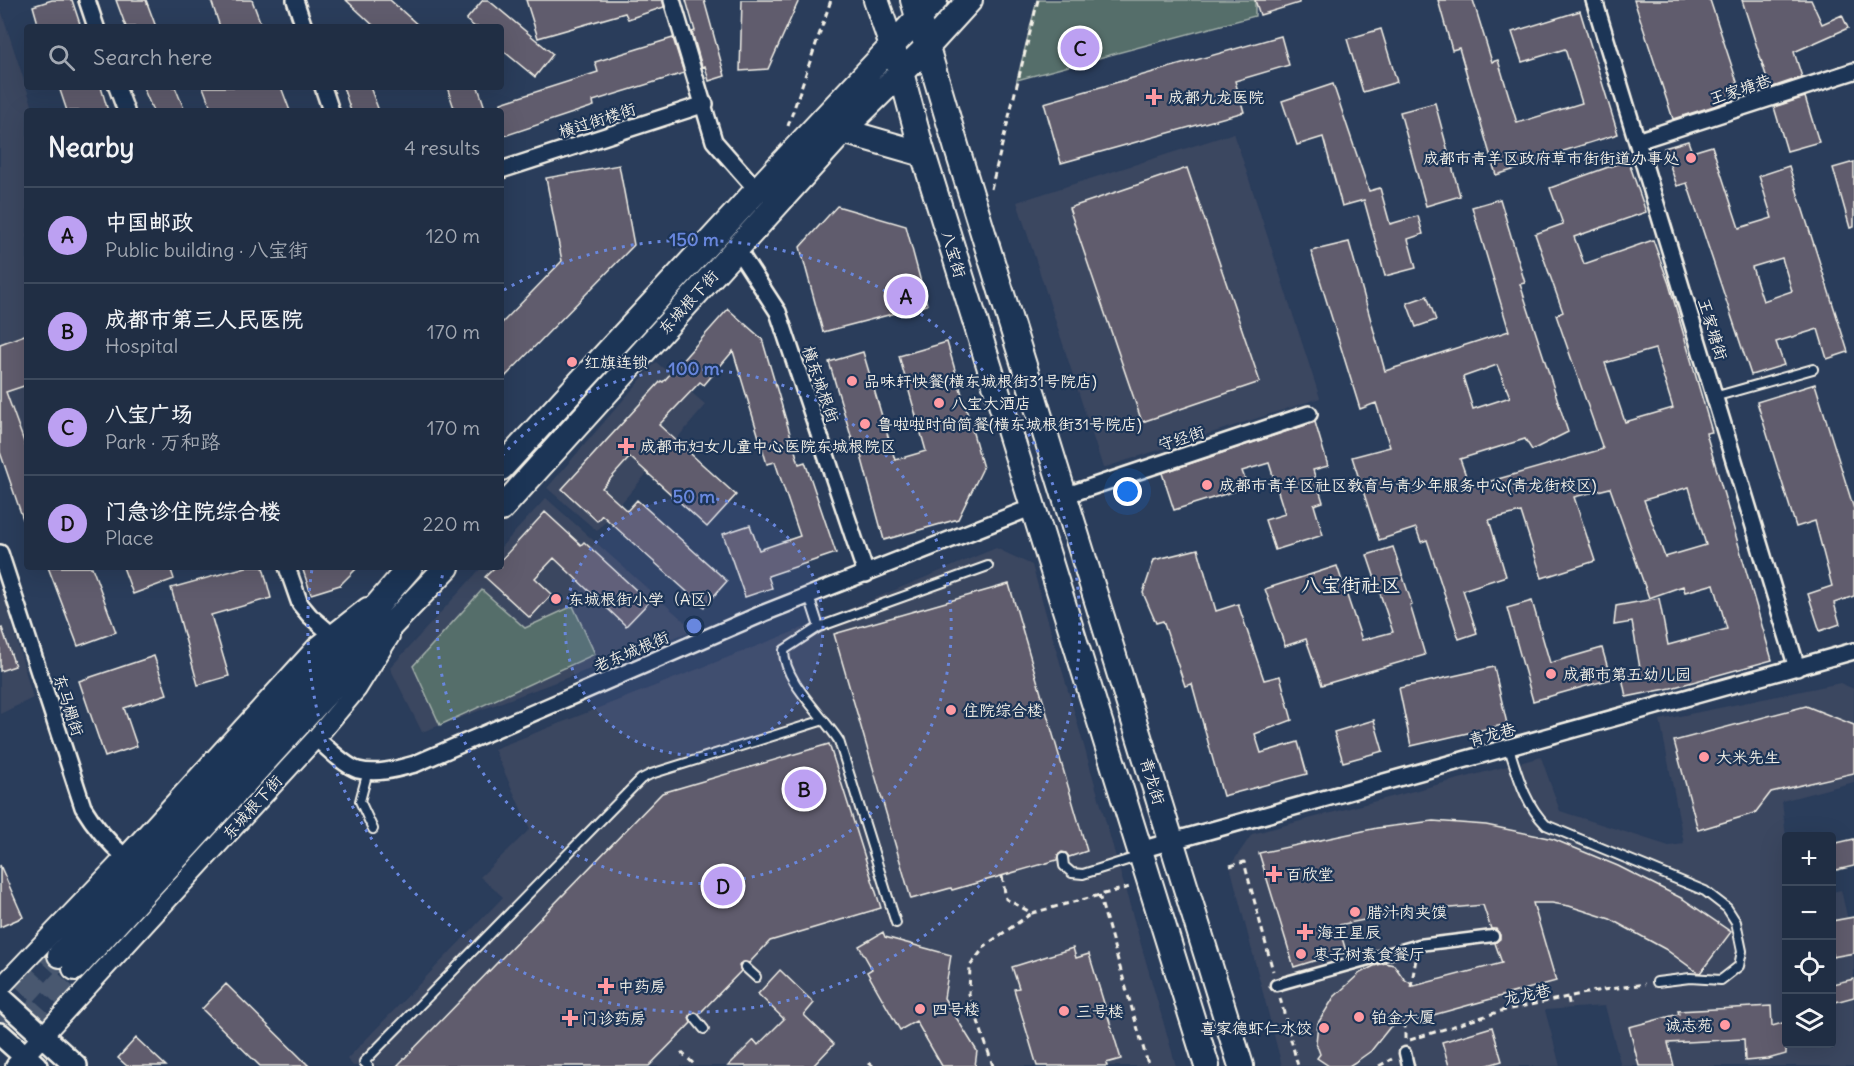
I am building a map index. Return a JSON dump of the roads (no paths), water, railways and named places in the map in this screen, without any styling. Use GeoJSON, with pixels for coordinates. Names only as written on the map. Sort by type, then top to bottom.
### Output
{"type":"FeatureCollection","features":[{"type":"Feature","properties":{"kind":"main road","name":"八宝街"},"geometry":{"type":"LineString","coordinates":[[876,0],[901,72],[923,154],[1033,507]]}},
{"type":"Feature","properties":{"kind":"main road","name":"东城根下街"},"geometry":{"type":"LineString","coordinates":[[504,506],[843,131],[928,46],[970,0]]}},
{"type":"Feature","properties":{"kind":"main road","name":"八宝街"},"geometry":{"type":"LineString","coordinates":[[922,6],[928,46],[957,149],[1064,496]]}},
{"type":"Feature","properties":{"kind":"main road","name":"东城根下街"},"geometry":{"type":"LineString","coordinates":[[504,465],[892,47],[922,6]]}},
{"type":"Feature","properties":{"kind":"main road"},"geometry":{"type":"LineString","coordinates":[[843,131],[923,154]]}},
{"type":"Feature","properties":{"kind":"main road","name":"青龙街"},"geometry":{"type":"LineString","coordinates":[[1064,496],[1241,1066]]}},
{"type":"Feature","properties":{"kind":"main road","name":"青龙街"},"geometry":{"type":"LineString","coordinates":[[1033,507],[1207,1066]]}},
{"type":"Feature","properties":{"kind":"main road"},"geometry":{"type":"LineString","coordinates":[[407,570],[68,962],[409,607]]}},
{"type":"Feature","properties":{"kind":"main road","name":"东城根下街"},"geometry":{"type":"LineString","coordinates":[[409,607],[444,570]]}},
{"type":"Feature","properties":{"kind":"main road"},"geometry":{"type":"LineString","coordinates":[[0,997],[76,1066]]}},
{"type":"Feature","properties":{"kind":"main road"},"geometry":{"type":"LineString","coordinates":[[0,1034],[25,1063]]}},
{"type":"Feature","properties":{"kind":"street"},"geometry":{"type":"LineString","coordinates":[[87,0],[95,24]]}},
{"type":"Feature","properties":{"kind":"street"},"geometry":{"type":"LineString","coordinates":[[295,0],[303,24]]}},
{"type":"Feature","properties":{"kind":"street"},"geometry":{"type":"LineString","coordinates":[[672,0],[705,104],[714,141],[757,190]]}},
{"type":"Feature","properties":{"kind":"street","name":"王家塘街"},"geometry":{"type":"LineString","coordinates":[[1594,0],[1797,668]]}},
{"type":"Feature","properties":{"kind":"street","name":"王家塘巷"},"geometry":{"type":"LineString","coordinates":[[1637,141],[1854,71]]}},
{"type":"Feature","properties":{"kind":"street"},"geometry":{"type":"LineString","coordinates":[[118,90],[125,108]]}},
{"type":"Feature","properties":{"kind":"street"},"geometry":{"type":"LineString","coordinates":[[325,90],[330,108]]}},
{"type":"Feature","properties":{"kind":"street","name":"横过街楼街"},"geometry":{"type":"LineString","coordinates":[[504,169],[705,104]]}},
{"type":"Feature","properties":{"kind":"street","name":"横东城根街"},"geometry":{"type":"LineString","coordinates":[[737,249],[778,312],[866,574]]}},
{"type":"Feature","properties":{"kind":"street","name":"守经街"},"geometry":{"type":"LineString","coordinates":[[1064,496],[1309,414]]}},
{"type":"Feature","properties":{"kind":"street","name":"老东城根街"},"geometry":{"type":"LineString","coordinates":[[368,771],[393,770],[415,764],[764,613],[1033,507]]}},
{"type":"Feature","properties":{"kind":"street","name":"东马棚街"},"geometry":{"type":"LineString","coordinates":[[0,553],[83,807],[94,826],[124,857]]}},
{"type":"Feature","properties":{"kind":"street"},"geometry":{"type":"LineString","coordinates":[[288,570],[300,604],[331,634]]}},
{"type":"Feature","properties":{"kind":"street"},"geometry":{"type":"LineString","coordinates":[[0,988],[124,857],[316,647],[388,591]]}},
{"type":"Feature","properties":{"kind":"street","name":"东城根下街"},"geometry":{"type":"LineString","coordinates":[[25,1063],[43,1036],[316,738],[357,689],[409,607]]}},
{"type":"Feature","properties":{"kind":"street","name":"青龙巷"},"geometry":{"type":"LineString","coordinates":[[1140,850],[1854,651]]}},
{"type":"Feature","properties":{"kind":"street"},"geometry":{"type":"LineString","coordinates":[[316,738],[357,770],[368,771]]}},
{"type":"Feature","properties":{"kind":"street"},"geometry":{"type":"LineString","coordinates":[[1276,985],[1419,945],[1493,936]]}},
{"type":"Feature","properties":{"kind":"street"},"geometry":{"type":"LineString","coordinates":[[1405,1047],[1408,1066]]}},
{"type":"Feature","properties":{"kind":"lane"},"geometry":{"type":"LineString","coordinates":[[1714,397],[1813,369]]}},
{"type":"Feature","properties":{"kind":"lane"},"geometry":{"type":"LineString","coordinates":[[896,923],[839,741],[793,679],[783,660],[784,650],[819,627],[988,566]]}},
{"type":"Feature","properties":{"kind":"lane"},"geometry":{"type":"LineString","coordinates":[[809,596],[819,627]]}},
{"type":"Feature","properties":{"kind":"lane"},"geometry":{"type":"LineString","coordinates":[[368,1066],[364,1062],[641,778],[824,720]]}},
{"type":"Feature","properties":{"kind":"lane"},"geometry":{"type":"LineString","coordinates":[[1509,748],[1533,812],[1545,825],[1705,891],[1727,908],[1732,915],[1736,922],[1742,951],[1739,966],[1721,980],[1690,978],[1657,982]]}},
{"type":"Feature","properties":{"kind":"lane"},"geometry":{"type":"LineString","coordinates":[[368,771],[360,801],[373,829]]}},
{"type":"Feature","properties":{"kind":"lane"},"geometry":{"type":"LineString","coordinates":[[1063,858],[1064,867],[1072,873],[1083,874],[1134,858],[1140,850]]}},
{"type":"Feature","properties":{"kind":"lane"},"geometry":{"type":"LineString","coordinates":[[745,967],[756,977]]}},
{"type":"Feature","properties":{"kind":"lane"},"geometry":{"type":"LineString","coordinates":[[695,1018],[704,1029]]}},
{"type":"Feature","properties":{"kind":"tunnel"},"geometry":{"type":"LineString","coordinates":[[0,1021],[60,955]]}},
{"type":"Feature","properties":{"kind":"tunnel"},"geometry":{"type":"LineString","coordinates":[[0,1050],[75,968]]}},
{"type":"Feature","properties":{"kind":"place","name":"八宝广场"},"geometry":{"type":"Point","coordinates":[1080,48]}},
{"type":"Feature","properties":{"kind":"place","name":"成都九龙医院"},"geometry":{"type":"Point","coordinates":[1154,97]}},
{"type":"Feature","properties":{"kind":"place","name":"成都市青羊区政府草市街街道办事处"},"geometry":{"type":"Point","coordinates":[1691,158]}},
{"type":"Feature","properties":{"kind":"place","name":"中国邮政"},"geometry":{"type":"Point","coordinates":[906,296]}},
{"type":"Feature","properties":{"kind":"place","name":"红旗连锁"},"geometry":{"type":"Point","coordinates":[572,362]}},
{"type":"Feature","properties":{"kind":"place","name":"品味轩快餐(横东城根街31号院店)"},"geometry":{"type":"Point","coordinates":[852,381]}},
{"type":"Feature","properties":{"kind":"place","name":"八宝大酒店"},"geometry":{"type":"Point","coordinates":[939,403]}},
{"type":"Feature","properties":{"kind":"place","name":"鲁啦啦时尚简餐(横东城根街31号院店)"},"geometry":{"type":"Point","coordinates":[865,424]}},
{"type":"Feature","properties":{"kind":"place","name":"成都市妇女儿童中心医院东城根院区"},"geometry":{"type":"Point","coordinates":[626,446]}},
{"type":"Feature","properties":{"kind":"place","name":"成都市青羊区社区教育与青少年服务中心(青龙街校区)"},"geometry":{"type":"Point","coordinates":[1207,485]}},
{"type":"Feature","properties":{"kind":"place","name":"东城根街小学（A区）"},"geometry":{"type":"Point","coordinates":[556,599]}},
{"type":"Feature","properties":{"kind":"place","name":"成都市第五幼儿园"},"geometry":{"type":"Point","coordinates":[1551,674]}},
{"type":"Feature","properties":{"kind":"place","name":"住院综合楼"},"geometry":{"type":"Point","coordinates":[951,710]}},
{"type":"Feature","properties":{"kind":"place","name":"大米先生"},"geometry":{"type":"Point","coordinates":[1704,757]}},
{"type":"Feature","properties":{"kind":"place","name":"成都市第三人民医院"},"geometry":{"type":"Point","coordinates":[804,789]}},
{"type":"Feature","properties":{"kind":"place","name":"百欣堂"},"geometry":{"type":"Point","coordinates":[1274,874]}},
{"type":"Feature","properties":{"kind":"place","name":"门急诊住院综合楼"},"geometry":{"type":"Point","coordinates":[723,886]}},
{"type":"Feature","properties":{"kind":"place","name":"腊汁肉夹馍"},"geometry":{"type":"Point","coordinates":[1355,912]}},
{"type":"Feature","properties":{"kind":"place","name":"海王星辰"},"geometry":{"type":"Point","coordinates":[1305,932]}},
{"type":"Feature","properties":{"kind":"place","name":"枣子树素食餐厅"},"geometry":{"type":"Point","coordinates":[1301,954]}},
{"type":"Feature","properties":{"kind":"place","name":"中药房"},"geometry":{"type":"Point","coordinates":[606,986]}},
{"type":"Feature","properties":{"kind":"place","name":"四号楼"},"geometry":{"type":"Point","coordinates":[920,1009]}},
{"type":"Feature","properties":{"kind":"place","name":"三号楼"},"geometry":{"type":"Point","coordinates":[1064,1011]}},
{"type":"Feature","properties":{"kind":"place","name":"铂金大厦"},"geometry":{"type":"Point","coordinates":[1359,1017]}},
{"type":"Feature","properties":{"kind":"place","name":"门诊药房"},"geometry":{"type":"Point","coordinates":[570,1018]}},
{"type":"Feature","properties":{"kind":"place","name":"诚志苑"},"geometry":{"type":"Point","coordinates":[1725,1025]}},
{"type":"Feature","properties":{"kind":"place","name":"喜家德虾仁水饺"},"geometry":{"type":"Point","coordinates":[1324,1028]}},
{"type":"Feature","properties":{"kind":"district","name":"八宝街社区"},"geometry":{"type":"Point","coordinates":[1351,584]}}]}
